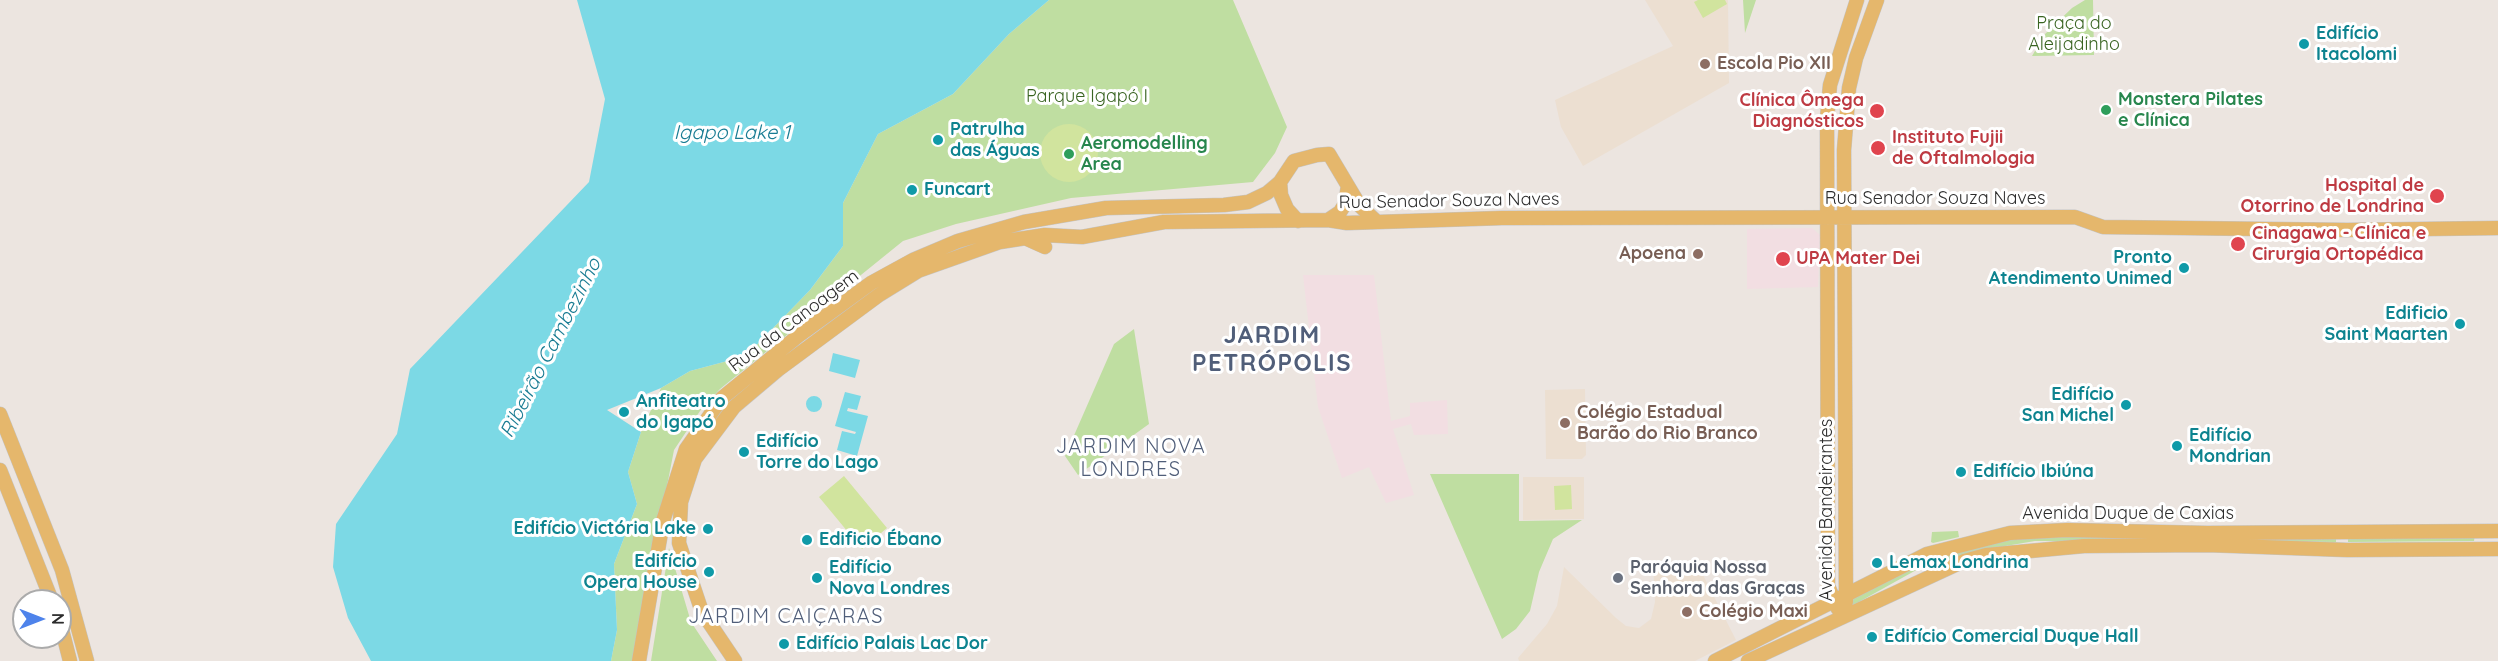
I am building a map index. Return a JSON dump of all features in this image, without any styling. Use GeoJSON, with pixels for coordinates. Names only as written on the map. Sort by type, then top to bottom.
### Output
{"type":"FeatureCollection","features":[{"type":"Feature","properties":{"kind":"main road","name":"Avenida Bandeirantes"},"geometry":{"type":"LineString","coordinates":[[1841,600],[1828,586],[1826,150],[1830,85],[1857,0]]}},
{"type":"Feature","properties":{"kind":"main road","name":"Avenida Bandeirantes"},"geometry":{"type":"LineString","coordinates":[[1843,616],[1841,600],[1844,150],[1849,88],[1856,58],[1877,0]]}},
{"type":"Feature","properties":{"kind":"main road"},"geometry":{"type":"LineString","coordinates":[[1826,150],[1844,150]]}},
{"type":"Feature","properties":{"kind":"main road"},"geometry":{"type":"LineString","coordinates":[[1298,220],[1287,208],[1281,195],[1280,182],[1294,161],[1329,154],[1360,206],[1377,221]]}},
{"type":"Feature","properties":{"kind":"main road","name":"Rua da Canoagem"},"geometry":{"type":"LineString","coordinates":[[639,661],[663,521],[686,450],[722,398],[798,336],[871,283],[913,260],[994,229],[1106,208],[1224,205],[1248,202],[1268,193],[1280,182]]}},
{"type":"Feature","properties":{"kind":"main road"},"geometry":{"type":"LineString","coordinates":[[1328,220],[1340,212],[1346,204],[1348,186]]}},
{"type":"Feature","properties":{"kind":"main road"},"geometry":{"type":"LineString","coordinates":[[1045,241],[1058,216]]}},
{"type":"Feature","properties":{"kind":"main road","name":"Rua Senador Souza Naves"},"geometry":{"type":"LineString","coordinates":[[735,661],[702,612],[679,543],[681,502],[695,459],[734,407],[779,369],[879,295],[918,271],[1000,242],[1023,237],[1045,241],[1082,237],[1164,222],[1328,220],[1347,223],[1502,218],[2075,217],[2103,227],[2206,230],[2498,228]]}},
{"type":"Feature","properties":{"kind":"main road"},"geometry":{"type":"LineString","coordinates":[[0,414],[62,570],[87,661]]}},
{"type":"Feature","properties":{"kind":"main road"},"geometry":{"type":"LineString","coordinates":[[0,470],[47,589]]}},
{"type":"Feature","properties":{"kind":"main road","name":"Avenida Duque de Caxias"},"geometry":{"type":"LineString","coordinates":[[1715,661],[1841,600],[1927,554],[1984,538],[2028,531],[2498,531]]}},
{"type":"Feature","properties":{"kind":"main road","name":"Avenida Duque de Caxias"},"geometry":{"type":"LineString","coordinates":[[1748,661],[1964,561],[1986,555],[2067,546],[2207,545],[2347,550],[2498,549]]}},
{"type":"Feature","properties":{"kind":"shaded area"},"geometry":{"type":"Polygon","coordinates":[[[1645,0],[1728,0],[1729,83],[1583,166],[1561,127],[1555,100],[1673,46],[1645,0]]]}},
{"type":"Feature","properties":{"kind":"shaded area","name":"UPA Mater Dei"},"geometry":{"type":"Polygon","coordinates":[[[1812,228],[1820,235],[1818,287],[1747,289],[1747,229],[1812,228]]]}},
{"type":"Feature","properties":{"kind":"shaded area"},"geometry":{"type":"Polygon","coordinates":[[[1303,275],[1374,275],[1391,421],[1410,416],[1410,403],[1447,400],[1448,434],[1414,435],[1411,424],[1393,429],[1414,495],[1386,503],[1369,467],[1342,478],[1318,407],[1303,275]]]}},
{"type":"Feature","properties":{"kind":"shaded area","name":"Colégio Estadual Barão do Rio Branco"},"geometry":{"type":"Polygon","coordinates":[[[1585,389],[1586,455],[1582,459],[1546,459],[1545,390],[1585,389]]]}},
{"type":"Feature","properties":{"kind":"shaded area","name":"Colégio Estadual Barão do Rio Branco"},"geometry":{"type":"Polygon","coordinates":[[[1523,477],[1584,477],[1584,519],[1523,520],[1523,477]]]}},
{"type":"Feature","properties":{"kind":"shaded area","name":"Colégio Maxi"},"geometry":{"type":"Polygon","coordinates":[[[1653,561],[1700,569],[1736,640],[1695,661],[1519,661],[1518,658],[1547,624],[1557,606],[1564,567],[1616,618],[1626,626],[1639,628],[1651,619],[1655,602],[1653,561]]]}},
{"type":"Feature","properties":{"kind":"green space","name":"Parque Igapó I"},"geometry":{"type":"Polygon","coordinates":[[[1049,0],[1233,0],[1287,127],[1275,153],[1253,182],[1071,198],[956,224],[903,241],[720,389],[700,411],[674,450],[633,661],[611,661],[617,630],[614,564],[637,504],[628,472],[641,432],[661,388],[690,371],[746,356],[810,290],[843,246],[843,203],[878,134],[953,94],[1009,34],[1049,0]]]}},
{"type":"Feature","properties":{"kind":"green space"},"geometry":{"type":"Polygon","coordinates":[[[1725,0],[1727,4],[1703,18],[1694,2],[1725,0]]]}},
{"type":"Feature","properties":{"kind":"green space"},"geometry":{"type":"Polygon","coordinates":[[[1743,0],[1756,0],[1745,33],[1743,0]]]}},
{"type":"Feature","properties":{"kind":"green space","name":"Praça do Aleijadinho"},"geometry":{"type":"Polygon","coordinates":[[[2085,0],[2093,0],[2094,55],[2032,56],[2045,34],[2072,8],[2085,0]]]}},
{"type":"Feature","properties":{"kind":"green space","name":"Aeromodelling Area"},"geometry":{"type":"Polygon","coordinates":[[[1069,124],[1085,129],[1093,137],[1098,153],[1093,169],[1085,177],[1069,182],[1053,177],[1045,169],[1040,153],[1045,137],[1053,129],[1069,124]]]}},
{"type":"Feature","properties":{"kind":"green space"},"geometry":{"type":"Polygon","coordinates":[[[1134,329],[1149,424],[1078,475],[1065,456],[1114,344],[1134,329]]]}},
{"type":"Feature","properties":{"kind":"green space"},"geometry":{"type":"Polygon","coordinates":[[[1430,474],[1519,474],[1519,521],[1582,520],[1553,539],[1539,572],[1530,611],[1516,629],[1502,639],[1430,474]]]}},
{"type":"Feature","properties":{"kind":"green space"},"geometry":{"type":"Polygon","coordinates":[[[844,476],[887,528],[862,549],[819,497],[844,476]]]}},
{"type":"Feature","properties":{"kind":"green space"},"geometry":{"type":"Polygon","coordinates":[[[1571,485],[1572,509],[1555,510],[1554,486],[1571,485]]]}},
{"type":"Feature","properties":{"kind":"green space"},"geometry":{"type":"Polygon","coordinates":[[[1958,531],[1959,537],[1931,542],[1932,532],[1958,531]]]}},
{"type":"Feature","properties":{"kind":"green space"},"geometry":{"type":"Polygon","coordinates":[[[2035,534],[2151,534],[2193,541],[2035,541],[1982,550],[1920,568],[1848,608],[1849,597],[1936,554],[2035,534]]]}},
{"type":"Feature","properties":{"kind":"green space"},"geometry":{"type":"Polygon","coordinates":[[[2336,534],[2336,542],[2215,541],[2336,534]]]}},
{"type":"Feature","properties":{"kind":"green space"},"geometry":{"type":"Polygon","coordinates":[[[2348,534],[2475,534],[2474,541],[2348,542],[2348,534]]]}},
{"type":"Feature","properties":{"kind":"green space"},"geometry":{"type":"Polygon","coordinates":[[[669,548],[691,622],[717,661],[651,661],[669,548]]]}},
{"type":"Feature","properties":{"kind":"water","name":"Igapo Lake 1"},"geometry":{"type":"Polygon","coordinates":[[[577,0],[1049,0],[1009,34],[953,94],[878,134],[843,203],[843,246],[810,290],[746,356],[690,371],[661,388],[607,410],[641,432],[628,472],[637,504],[614,564],[617,630],[611,661],[371,661],[348,618],[333,567],[336,524],[397,434],[410,369],[589,182],[605,99],[577,0]]]}},
{"type":"Feature","properties":{"kind":"water"},"geometry":{"type":"Polygon","coordinates":[[[833,353],[860,360],[855,378],[829,371],[833,353]]]}},
{"type":"Feature","properties":{"kind":"water"},"geometry":{"type":"Polygon","coordinates":[[[845,392],[861,396],[857,410],[848,408],[847,411],[868,416],[857,456],[837,450],[842,431],[855,434],[856,432],[835,426],[845,392]]]}},
{"type":"Feature","properties":{"kind":"water"},"geometry":{"type":"Polygon","coordinates":[[[814,396],[820,398],[822,404],[820,410],[814,412],[808,410],[806,404],[808,398],[814,396]]]}},
{"type":"Feature","properties":{"kind":"place","name":"Edifício Itacolomi"},"geometry":{"type":"Point","coordinates":[2304,44]}},
{"type":"Feature","properties":{"kind":"place","name":"Escola Pio XII"},"geometry":{"type":"Point","coordinates":[1705,64]}},
{"type":"Feature","properties":{"kind":"place","name":"Monstera Pilates e Clínica"},"geometry":{"type":"Point","coordinates":[2106,110]}},
{"type":"Feature","properties":{"kind":"place","name":"Clínica Ômega Diagnósticos"},"geometry":{"type":"Point","coordinates":[1877,111]}},
{"type":"Feature","properties":{"kind":"place","name":"Patrulha das Águas"},"geometry":{"type":"Point","coordinates":[938,140]}},
{"type":"Feature","properties":{"kind":"place","name":"Instituto Fujii de Oftalmologia"},"geometry":{"type":"Point","coordinates":[1878,148]}},
{"type":"Feature","properties":{"kind":"place","name":"Aeromodelling Area"},"geometry":{"type":"Point","coordinates":[1069,154]}},
{"type":"Feature","properties":{"kind":"place","name":"Funcart"},"geometry":{"type":"Point","coordinates":[912,190]}},
{"type":"Feature","properties":{"kind":"place","name":"Hospital de Otorrino de Londrina"},"geometry":{"type":"Point","coordinates":[2437,196]}},
{"type":"Feature","properties":{"kind":"place","name":"Cinagawa - Clínica e Cirurgia Ortopédica"},"geometry":{"type":"Point","coordinates":[2238,244]}},
{"type":"Feature","properties":{"kind":"place","name":"Apoena"},"geometry":{"type":"Point","coordinates":[1698,254]}},
{"type":"Feature","properties":{"kind":"place","name":"UPA Mater Dei"},"geometry":{"type":"Point","coordinates":[1783,259]}},
{"type":"Feature","properties":{"kind":"place","name":"Pronto Atendimento Unimed"},"geometry":{"type":"Point","coordinates":[2184,268]}},
{"type":"Feature","properties":{"kind":"place","name":"Edificio Saint Maarten"},"geometry":{"type":"Point","coordinates":[2460,324]}},
{"type":"Feature","properties":{"kind":"place","name":"Edifício San Michel"},"geometry":{"type":"Point","coordinates":[2126,405]}},
{"type":"Feature","properties":{"kind":"place","name":"Anfiteatro do Igapó"},"geometry":{"type":"Point","coordinates":[624,412]}},
{"type":"Feature","properties":{"kind":"place","name":"Colégio Estadual Barão do Rio Branco"},"geometry":{"type":"Point","coordinates":[1565,423]}},
{"type":"Feature","properties":{"kind":"place","name":"Edifício Mondrian"},"geometry":{"type":"Point","coordinates":[2177,446]}},
{"type":"Feature","properties":{"kind":"place","name":"Edifício Torre do Lago"},"geometry":{"type":"Point","coordinates":[744,452]}},
{"type":"Feature","properties":{"kind":"place","name":"Edifício Ibiúna"},"geometry":{"type":"Point","coordinates":[1961,472]}},
{"type":"Feature","properties":{"kind":"place","name":"Edifício Victória Lake"},"geometry":{"type":"Point","coordinates":[708,529]}},
{"type":"Feature","properties":{"kind":"place","name":"Edificio Ébano"},"geometry":{"type":"Point","coordinates":[807,540]}},
{"type":"Feature","properties":{"kind":"place","name":"Lemax Londrina"},"geometry":{"type":"Point","coordinates":[1877,563]}},
{"type":"Feature","properties":{"kind":"place","name":"Edifício Opera House"},"geometry":{"type":"Point","coordinates":[709,572]}},
{"type":"Feature","properties":{"kind":"place","name":"Edifício Nova Londres"},"geometry":{"type":"Point","coordinates":[817,578]}},
{"type":"Feature","properties":{"kind":"place","name":"Paróquia Nossa Senhora das Graças"},"geometry":{"type":"Point","coordinates":[1618,578]}},
{"type":"Feature","properties":{"kind":"place","name":"Colégio Maxi"},"geometry":{"type":"Point","coordinates":[1687,612]}},
{"type":"Feature","properties":{"kind":"place","name":"Edifício Comercial Duque Hall"},"geometry":{"type":"Point","coordinates":[1872,637]}},
{"type":"Feature","properties":{"kind":"place","name":"Edifício Palais Lac Dor"},"geometry":{"type":"Point","coordinates":[784,644]}},
{"type":"Feature","properties":{"kind":"district","name":"JARDIM PETRÓPOLIS"},"geometry":{"type":"Point","coordinates":[1272,350]}},
{"type":"Feature","properties":{"kind":"district","name":"JARDIM NOVA LONDRES"},"geometry":{"type":"Point","coordinates":[1131,458]}},
{"type":"Feature","properties":{"kind":"district","name":"JARDIM CAIÇARAS"},"geometry":{"type":"Point","coordinates":[786,617]}},
{"type":"Feature","properties":{"kind":"water label","name":"Ribeirão Cambezinho"},"geometry":{"type":"Point","coordinates":[551,348]}}]}
